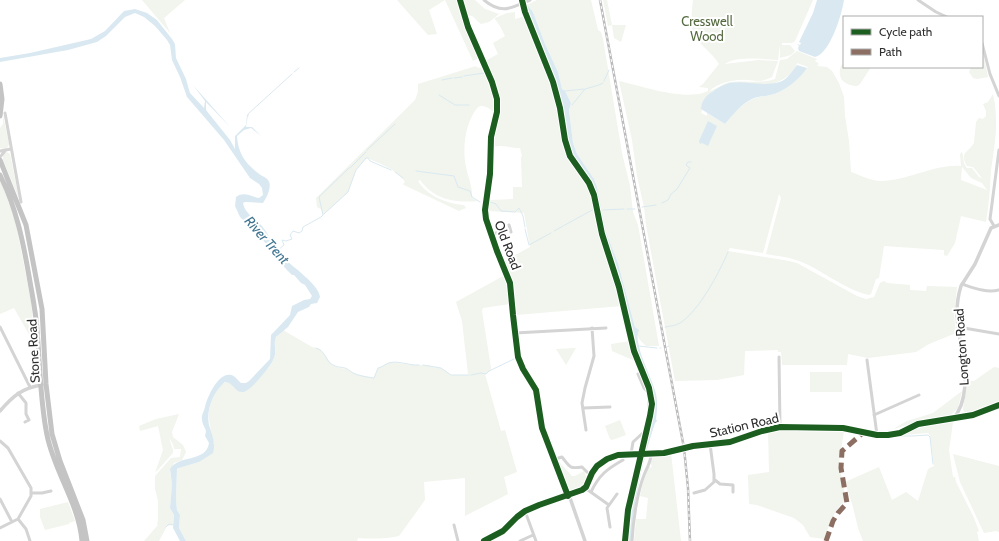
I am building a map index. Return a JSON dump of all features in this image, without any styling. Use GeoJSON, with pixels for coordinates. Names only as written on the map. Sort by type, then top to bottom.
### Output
{"type":"FeatureCollection","features":[{"type":"Feature","properties":{"kind":"highway"},"geometry":{"type":"LineString","coordinates":[[0,84],[2,114]]}},
{"type":"Feature","properties":{"kind":"highway","name":"Stone Road"},"geometry":{"type":"LineString","coordinates":[[0,160],[26,225],[42,309],[43,384],[53,440],[83,520],[87,541]]}},
{"type":"Feature","properties":{"kind":"highway","name":"Stone Road"},"geometry":{"type":"LineString","coordinates":[[0,175],[16,217],[22,238],[36,318],[47,436],[53,456],[76,514],[82,541]]}},
{"type":"Feature","properties":{"kind":"street","name":"Old Road"},"geometry":{"type":"LineString","coordinates":[[460,0],[468,27],[492,82],[497,99],[497,112],[491,137],[490,174],[485,210],[491,235],[510,283],[518,356],[523,369],[536,390],[542,428],[585,541]]}},
{"type":"Feature","properties":{"kind":"street"},"geometry":{"type":"LineString","coordinates":[[484,0],[495,8],[502,10],[509,9],[529,1]]}},
{"type":"Feature","properties":{"kind":"street"},"geometry":{"type":"LineString","coordinates":[[918,0],[945,16]]}},
{"type":"Feature","properties":{"kind":"street"},"geometry":{"type":"LineString","coordinates":[[983,47],[990,74],[999,96]]}},
{"type":"Feature","properties":{"kind":"street"},"geometry":{"type":"LineString","coordinates":[[2,114],[11,149],[21,202]]}},
{"type":"Feature","properties":{"kind":"street"},"geometry":{"type":"LineString","coordinates":[[0,151],[11,149]]}},
{"type":"Feature","properties":{"kind":"street"},"geometry":{"type":"LineString","coordinates":[[999,150],[990,219],[994,226],[999,225]]}},
{"type":"Feature","properties":{"kind":"street"},"geometry":{"type":"LineString","coordinates":[[0,157],[5,151]]}},
{"type":"Feature","properties":{"kind":"street","name":"Longton Road"},"geometry":{"type":"LineString","coordinates":[[954,419],[960,409],[965,390],[963,353],[958,327],[958,299],[962,284],[975,264],[989,232],[994,226]]}},
{"type":"Feature","properties":{"kind":"street"},"geometry":{"type":"LineString","coordinates":[[491,235],[510,229]]}},
{"type":"Feature","properties":{"kind":"street"},"geometry":{"type":"LineString","coordinates":[[962,284],[985,291],[992,292],[999,290]]}},
{"type":"Feature","properties":{"kind":"street"},"geometry":{"type":"LineString","coordinates":[[0,327],[30,387]]}},
{"type":"Feature","properties":{"kind":"street"},"geometry":{"type":"LineString","coordinates":[[958,327],[999,334]]}},
{"type":"Feature","properties":{"kind":"street"},"geometry":{"type":"LineString","coordinates":[[586,430],[583,408],[583,393],[594,356],[592,328]]}},
{"type":"Feature","properties":{"kind":"street"},"geometry":{"type":"LineString","coordinates":[[515,333],[606,328]]}},
{"type":"Feature","properties":{"kind":"street"},"geometry":{"type":"LineString","coordinates":[[779,357],[780,427]]}},
{"type":"Feature","properties":{"kind":"street"},"geometry":{"type":"LineString","coordinates":[[867,360],[877,435]]}},
{"type":"Feature","properties":{"kind":"street"},"geometry":{"type":"LineString","coordinates":[[484,541],[503,531],[525,511],[585,488],[596,466],[607,459],[618,455],[632,454],[633,442],[644,431],[649,413],[649,393],[644,388],[638,374]]}},
{"type":"Feature","properties":{"kind":"street"},"geometry":{"type":"LineString","coordinates":[[0,410],[18,393],[30,387],[43,384]]}},
{"type":"Feature","properties":{"kind":"street"},"geometry":{"type":"LineString","coordinates":[[18,393],[26,403],[26,414],[29,420],[25,422]]}},
{"type":"Feature","properties":{"kind":"street"},"geometry":{"type":"LineString","coordinates":[[874,415],[919,395]]}},
{"type":"Feature","properties":{"kind":"street","name":"Station Road"},"geometry":{"type":"LineString","coordinates":[[632,454],[649,454],[693,446],[730,442],[762,431],[791,426],[843,428],[877,435],[888,435],[900,433],[918,424],[965,417],[999,406]]}},
{"type":"Feature","properties":{"kind":"street"},"geometry":{"type":"LineString","coordinates":[[583,408],[610,407]]}},
{"type":"Feature","properties":{"kind":"street"},"geometry":{"type":"LineString","coordinates":[[960,409],[965,417]]}},
{"type":"Feature","properties":{"kind":"street"},"geometry":{"type":"LineString","coordinates":[[0,441],[8,448],[31,488],[32,493],[18,519],[0,528]]}},
{"type":"Feature","properties":{"kind":"street"},"geometry":{"type":"LineString","coordinates":[[694,493],[708,489],[715,480],[710,444]]}},
{"type":"Feature","properties":{"kind":"street"},"geometry":{"type":"LineString","coordinates":[[632,541],[639,495],[644,475],[650,460],[649,454]]}},
{"type":"Feature","properties":{"kind":"street"},"geometry":{"type":"LineString","coordinates":[[554,459],[562,457],[570,467],[582,467],[591,476]]}},
{"type":"Feature","properties":{"kind":"street"},"geometry":{"type":"LineString","coordinates":[[591,492],[599,477],[610,467],[623,460]]}},
{"type":"Feature","properties":{"kind":"street"},"geometry":{"type":"LineString","coordinates":[[715,480],[720,484],[733,485],[733,492]]}},
{"type":"Feature","properties":{"kind":"street"},"geometry":{"type":"LineString","coordinates":[[585,488],[609,505]]}},
{"type":"Feature","properties":{"kind":"street"},"geometry":{"type":"LineString","coordinates":[[32,493],[52,491]]}},
{"type":"Feature","properties":{"kind":"street"},"geometry":{"type":"LineString","coordinates":[[610,527],[607,510],[617,494]]}},
{"type":"Feature","properties":{"kind":"street"},"geometry":{"type":"LineString","coordinates":[[0,499],[12,522]]}},
{"type":"Feature","properties":{"kind":"street"},"geometry":{"type":"LineString","coordinates":[[525,511],[536,541]]}},
{"type":"Feature","properties":{"kind":"street"},"geometry":{"type":"LineString","coordinates":[[18,519],[26,529],[30,541]]}},
{"type":"Feature","properties":{"kind":"street"},"geometry":{"type":"LineString","coordinates":[[454,525],[458,541]]}},
{"type":"Feature","properties":{"kind":"street"},"geometry":{"type":"LineString","coordinates":[[520,541],[533,535]]}},
{"type":"Feature","properties":{"kind":"green space"},"geometry":{"type":"Polygon","coordinates":[[[142,0],[185,0],[164,18],[170,33],[142,0]]]}},
{"type":"Feature","properties":{"kind":"green space"},"geometry":{"type":"Polygon","coordinates":[[[397,0],[445,0],[429,10],[437,34],[428,35],[397,0]]]}},
{"type":"Feature","properties":{"kind":"green space"},"geometry":{"type":"Polygon","coordinates":[[[445,0],[458,0],[478,56],[477,59],[473,61],[445,0]]]}},
{"type":"Feature","properties":{"kind":"green space"},"geometry":{"type":"Polygon","coordinates":[[[463,0],[475,0],[485,9],[499,14],[489,22],[481,24],[473,17],[466,16],[463,0]]]}},
{"type":"Feature","properties":{"kind":"green space"},"geometry":{"type":"Polygon","coordinates":[[[537,0],[591,0],[598,30],[601,32],[603,39],[622,153],[630,186],[633,212],[638,225],[659,346],[646,346],[637,334],[618,263],[606,232],[597,187],[594,179],[577,154],[573,143],[569,110],[571,103],[565,91],[562,89],[558,72],[545,44],[533,12],[527,5],[537,0]]]}},
{"type":"Feature","properties":{"kind":"green space"},"geometry":{"type":"Polygon","coordinates":[[[603,0],[607,0],[612,25],[608,26],[603,0]]]}},
{"type":"Feature","properties":{"kind":"green space","name":"Cresswell Wood"},"geometry":{"type":"Polygon","coordinates":[[[693,0],[813,0],[795,41],[792,43],[782,43],[782,45],[790,45],[795,51],[791,55],[780,58],[780,45],[778,60],[743,59],[730,61],[725,64],[759,60],[778,61],[772,77],[760,81],[743,80],[727,82],[718,85],[709,91],[730,82],[764,81],[775,79],[780,60],[787,59],[797,51],[817,59],[815,61],[819,64],[817,66],[827,67],[832,71],[839,83],[844,97],[851,172],[869,179],[877,181],[891,180],[951,166],[961,166],[960,154],[962,152],[964,164],[967,168],[972,168],[979,177],[982,178],[973,167],[967,166],[964,155],[974,143],[976,122],[979,118],[983,119],[986,116],[986,111],[983,104],[988,102],[993,94],[996,113],[996,132],[986,222],[961,216],[955,243],[947,256],[944,255],[944,250],[884,246],[879,278],[876,279],[871,294],[869,295],[860,292],[799,261],[766,254],[781,198],[779,194],[763,253],[730,248],[728,251],[797,263],[857,296],[866,299],[874,297],[880,283],[884,281],[887,283],[910,285],[910,290],[926,291],[927,286],[957,287],[954,316],[956,333],[929,344],[916,352],[868,358],[848,354],[847,365],[782,365],[781,352],[778,352],[778,350],[745,351],[744,375],[717,380],[675,381],[644,207],[637,176],[632,140],[619,81],[676,94],[699,94],[708,91],[708,88],[699,87],[719,64],[693,33],[693,0]],[[797,63],[789,75],[775,83],[765,85],[731,83],[717,89],[705,98],[701,107],[701,113],[707,116],[707,113],[725,124],[749,101],[758,97],[769,96],[781,91],[791,84],[808,67],[797,63]],[[962,167],[961,180],[987,190],[982,183],[971,178],[962,167]]]}},
{"type":"Feature","properties":{"kind":"green space"},"geometry":{"type":"Polygon","coordinates":[[[515,12],[515,19],[525,16],[543,58],[559,108],[564,140],[568,153],[572,163],[585,180],[591,192],[600,236],[622,306],[516,315],[514,287],[504,261],[530,247],[524,213],[488,211],[490,200],[513,199],[513,187],[522,187],[522,156],[520,148],[503,146],[493,147],[498,115],[496,89],[485,61],[498,54],[493,43],[505,36],[495,18],[507,13],[515,12]]]}},
{"type":"Feature","properties":{"kind":"green space"},"geometry":{"type":"Polygon","coordinates":[[[612,25],[626,25],[621,42],[614,38],[612,25]]]}},
{"type":"Feature","properties":{"kind":"green space"},"geometry":{"type":"Polygon","coordinates":[[[983,52],[988,77],[977,79],[973,78],[969,72],[971,68],[983,68],[983,52]]]}},
{"type":"Feature","properties":{"kind":"green space"},"geometry":{"type":"Polygon","coordinates":[[[843,63],[843,68],[870,68],[860,84],[854,86],[844,82],[841,79],[840,68],[843,63]]]}},
{"type":"Feature","properties":{"kind":"green space"},"geometry":{"type":"Polygon","coordinates":[[[476,66],[481,68],[487,79],[492,95],[495,113],[485,107],[478,107],[467,128],[464,152],[466,167],[471,186],[472,198],[478,201],[453,201],[446,199],[432,192],[420,180],[418,181],[432,195],[451,203],[464,205],[466,208],[459,211],[404,185],[403,184],[405,182],[398,174],[388,167],[367,158],[356,170],[348,192],[323,215],[321,209],[317,207],[316,198],[415,100],[418,92],[418,84],[476,66]]]}},
{"type":"Feature","properties":{"kind":"green space"},"geometry":{"type":"Polygon","coordinates":[[[3,115],[9,144],[5,149],[0,148],[0,128],[3,124],[3,115]]]}},
{"type":"Feature","properties":{"kind":"green space"},"geometry":{"type":"Polygon","coordinates":[[[7,152],[10,154],[19,199],[3,160],[3,155],[7,152]]]}},
{"type":"Feature","properties":{"kind":"green space"},"geometry":{"type":"Polygon","coordinates":[[[0,179],[15,220],[31,301],[35,345],[14,308],[0,314],[0,179]]]}},
{"type":"Feature","properties":{"kind":"green space"},"geometry":{"type":"Polygon","coordinates":[[[505,275],[509,288],[510,304],[483,308],[482,311],[491,368],[490,371],[485,374],[501,431],[505,430],[517,472],[504,477],[508,494],[465,516],[465,478],[424,482],[425,500],[399,536],[394,537],[358,538],[357,541],[186,541],[179,528],[180,515],[177,510],[176,500],[177,470],[199,462],[214,444],[209,412],[212,399],[218,389],[227,382],[236,389],[247,390],[270,366],[275,356],[275,339],[283,330],[312,347],[320,349],[332,365],[356,374],[374,378],[378,368],[391,362],[411,365],[429,365],[431,367],[441,368],[451,375],[470,375],[468,374],[462,321],[456,302],[505,275]]]}},
{"type":"Feature","properties":{"kind":"green space"},"geometry":{"type":"Polygon","coordinates":[[[631,341],[636,361],[612,351],[611,344],[631,341]]]}},
{"type":"Feature","properties":{"kind":"green space"},"geometry":{"type":"Polygon","coordinates":[[[576,348],[566,365],[556,349],[576,348]]]}},
{"type":"Feature","properties":{"kind":"green space"},"geometry":{"type":"Polygon","coordinates":[[[994,367],[999,368],[999,403],[983,410],[966,414],[963,408],[968,381],[974,381],[994,367]]]}},
{"type":"Feature","properties":{"kind":"green space"},"geometry":{"type":"Polygon","coordinates":[[[810,372],[842,372],[842,392],[810,392],[810,372]]]}},
{"type":"Feature","properties":{"kind":"green space"},"geometry":{"type":"Polygon","coordinates":[[[962,391],[958,408],[951,415],[929,419],[893,429],[907,421],[933,413],[962,391]]]}},
{"type":"Feature","properties":{"kind":"green space"},"geometry":{"type":"Polygon","coordinates":[[[179,414],[172,432],[173,437],[183,445],[186,452],[182,460],[174,463],[170,472],[172,485],[170,508],[174,515],[173,525],[167,526],[159,541],[144,541],[158,525],[158,501],[155,489],[155,476],[171,458],[180,457],[181,449],[174,449],[169,438],[173,453],[155,473],[163,450],[158,426],[140,431],[139,426],[156,419],[179,414]]]}},
{"type":"Feature","properties":{"kind":"green space"},"geometry":{"type":"Polygon","coordinates":[[[620,420],[626,435],[612,440],[610,439],[605,426],[620,420]]]}},
{"type":"Feature","properties":{"kind":"green space"},"geometry":{"type":"Polygon","coordinates":[[[951,420],[953,422],[949,450],[953,477],[955,477],[974,518],[979,531],[977,532],[979,541],[863,541],[845,482],[879,467],[892,500],[906,492],[918,501],[928,469],[934,466],[930,436],[928,433],[902,435],[931,423],[951,420]]]}},
{"type":"Feature","properties":{"kind":"green space"},"geometry":{"type":"Polygon","coordinates":[[[789,429],[844,431],[839,463],[846,500],[835,513],[824,539],[810,537],[803,525],[794,518],[757,505],[749,504],[748,475],[769,472],[768,431],[789,429]]]}},
{"type":"Feature","properties":{"kind":"green space"},"geometry":{"type":"Polygon","coordinates":[[[671,453],[681,541],[634,541],[636,519],[646,519],[648,498],[640,496],[645,474],[649,466],[651,468],[652,466],[650,463],[653,456],[671,453]]]}},
{"type":"Feature","properties":{"kind":"green space"},"geometry":{"type":"Polygon","coordinates":[[[953,454],[999,466],[999,532],[984,533],[960,482],[953,454]]]}},
{"type":"Feature","properties":{"kind":"green space"},"geometry":{"type":"Polygon","coordinates":[[[560,463],[572,476],[584,471],[586,476],[585,484],[575,490],[567,490],[558,464],[560,463]]]}},
{"type":"Feature","properties":{"kind":"green space"},"geometry":{"type":"Polygon","coordinates":[[[68,502],[75,521],[45,530],[40,517],[40,509],[68,502]]]}},
{"type":"Feature","properties":{"kind":"water"},"geometry":{"type":"Polygon","coordinates":[[[523,0],[525,0],[533,12],[545,44],[558,72],[562,89],[565,91],[571,103],[569,110],[573,143],[577,154],[594,179],[597,187],[606,232],[618,263],[635,327],[639,330],[638,343],[656,394],[657,421],[655,423],[639,481],[631,541],[626,541],[627,525],[651,419],[652,397],[637,356],[619,285],[604,237],[593,190],[587,178],[572,157],[560,103],[527,15],[523,0]]]}},
{"type":"Feature","properties":{"kind":"water"},"geometry":{"type":"Polygon","coordinates":[[[817,0],[844,0],[838,23],[826,49],[815,57],[799,51],[799,46],[797,44],[800,45],[801,43],[799,42],[813,13],[817,0]]]}},
{"type":"Feature","properties":{"kind":"water","name":"River Trent"},"geometry":{"type":"Polygon","coordinates":[[[135,9],[147,13],[157,20],[172,39],[175,44],[176,58],[186,79],[190,93],[204,108],[205,101],[193,85],[231,128],[206,102],[206,110],[230,140],[235,149],[235,136],[246,125],[248,115],[246,127],[252,127],[261,136],[251,128],[244,130],[237,136],[239,148],[246,161],[253,169],[267,179],[270,186],[266,199],[263,203],[245,202],[243,203],[244,207],[248,213],[262,226],[283,257],[310,281],[320,297],[317,303],[311,304],[309,307],[298,312],[288,327],[276,337],[275,355],[269,366],[251,388],[240,392],[228,382],[225,382],[214,396],[211,402],[208,419],[214,443],[213,453],[199,462],[177,469],[176,500],[177,510],[180,515],[179,528],[186,541],[180,541],[173,528],[174,515],[170,508],[172,485],[170,469],[179,461],[198,456],[207,449],[209,443],[205,436],[206,431],[202,422],[202,416],[208,398],[218,381],[226,375],[231,375],[236,377],[241,383],[246,383],[249,381],[270,359],[271,335],[290,315],[292,306],[304,300],[310,299],[312,296],[305,285],[286,269],[259,235],[240,217],[235,206],[236,197],[245,194],[259,198],[263,195],[262,188],[250,178],[224,140],[187,97],[172,60],[170,45],[155,26],[144,17],[135,13],[125,17],[106,36],[97,42],[68,50],[0,62],[0,58],[30,53],[91,39],[105,31],[124,11],[135,9]]]}},
{"type":"Feature","properties":{"kind":"water"},"geometry":{"type":"Polygon","coordinates":[[[797,65],[807,68],[791,85],[775,94],[756,97],[748,101],[737,110],[725,124],[701,109],[703,101],[706,97],[722,86],[735,82],[762,84],[776,83],[786,78],[797,65]]]}},
{"type":"Feature","properties":{"kind":"water"},"geometry":{"type":"Polygon","coordinates":[[[708,121],[717,126],[708,146],[702,143],[700,144],[699,141],[708,121]]]}},
{"type":"Feature","properties":{"kind":"waterway"},"geometry":{"type":"LineString","coordinates":[[294,72],[299,68]]}},
{"type":"Feature","properties":{"kind":"waterway"},"geometry":{"type":"LineString","coordinates":[[604,81],[609,70]]}},
{"type":"Feature","properties":{"kind":"waterway"},"geometry":{"type":"LineString","coordinates":[[464,76],[484,73]]}},
{"type":"Feature","properties":{"kind":"waterway"},"geometry":{"type":"LineString","coordinates":[[248,116],[248,114],[292,74]]}},
{"type":"Feature","properties":{"kind":"waterway"},"geometry":{"type":"LineString","coordinates":[[454,78],[462,77]]}},
{"type":"Feature","properties":{"kind":"waterway"},"geometry":{"type":"LineString","coordinates":[[442,80],[452,78]]}},
{"type":"Feature","properties":{"kind":"waterway"},"geometry":{"type":"LineString","coordinates":[[572,105],[585,89],[603,83]]}},
{"type":"Feature","properties":{"kind":"waterway"},"geometry":{"type":"LineString","coordinates":[[565,91],[584,89]]}},
{"type":"Feature","properties":{"kind":"waterway"},"geometry":{"type":"LineString","coordinates":[[439,95],[455,105],[462,105]]}},
{"type":"Feature","properties":{"kind":"waterway"},"geometry":{"type":"LineString","coordinates":[[463,105],[469,105]]}},
{"type":"Feature","properties":{"kind":"waterway"},"geometry":{"type":"LineString","coordinates":[[367,150],[395,124]]}},
{"type":"Feature","properties":{"kind":"waterway"},"geometry":{"type":"LineString","coordinates":[[350,168],[366,152]]}},
{"type":"Feature","properties":{"kind":"waterway"},"geometry":{"type":"LineString","coordinates":[[324,214],[348,192],[356,170],[366,158],[391,170]]}},
{"type":"Feature","properties":{"kind":"waterway"},"geometry":{"type":"LineString","coordinates":[[662,203],[668,200],[671,194],[677,189],[690,168],[686,165],[688,162],[691,162]]}},
{"type":"Feature","properties":{"kind":"waterway","name":"River Trent"},"geometry":{"type":"LineString","coordinates":[[278,250],[284,245],[282,240],[286,241],[292,239],[290,235],[293,231],[299,233],[302,231],[303,227],[323,215],[319,197],[349,168]]}},
{"type":"Feature","properties":{"kind":"waterway"},"geometry":{"type":"LineString","coordinates":[[416,171],[454,176],[458,187],[470,191],[472,197],[480,202]]}},
{"type":"Feature","properties":{"kind":"waterway"},"geometry":{"type":"LineString","coordinates":[[395,172],[403,178]]}},
{"type":"Feature","properties":{"kind":"waterway"},"geometry":{"type":"LineString","coordinates":[[490,202],[496,204],[501,211],[515,212],[519,208],[523,216],[525,227]]}},
{"type":"Feature","properties":{"kind":"waterway"},"geometry":{"type":"LineString","coordinates":[[642,207],[656,205]]}},
{"type":"Feature","properties":{"kind":"waterway"},"geometry":{"type":"LineString","coordinates":[[554,231],[594,209]]}},
{"type":"Feature","properties":{"kind":"waterway"},"geometry":{"type":"LineString","coordinates":[[603,210],[624,209]]}},
{"type":"Feature","properties":{"kind":"waterway"},"geometry":{"type":"LineString","coordinates":[[627,209],[635,209]]}},
{"type":"Feature","properties":{"kind":"waterway"},"geometry":{"type":"LineString","coordinates":[[525,229],[529,245],[551,233]]}},
{"type":"Feature","properties":{"kind":"waterway"},"geometry":{"type":"LineString","coordinates":[[665,327],[678,324],[694,310],[714,281],[728,252]]}},
{"type":"Feature","properties":{"kind":"waterway"},"geometry":{"type":"LineString","coordinates":[[638,346],[657,348]]}},
{"type":"Feature","properties":{"kind":"waterway"},"geometry":{"type":"LineString","coordinates":[[316,348],[321,351],[330,363],[366,377],[374,378],[378,368],[393,362],[419,365]]}},
{"type":"Feature","properties":{"kind":"waterway"},"geometry":{"type":"LineString","coordinates":[[471,375],[481,373],[486,374],[489,371],[514,359]]}},
{"type":"Feature","properties":{"kind":"waterway"},"geometry":{"type":"LineString","coordinates":[[423,365],[441,368],[451,375],[469,375]]}},
{"type":"Feature","properties":{"kind":"waterway"},"geometry":{"type":"LineString","coordinates":[[900,436],[928,435],[930,437],[933,464]]}},
{"type":"Feature","properties":{"kind":"waterway"},"geometry":{"type":"LineString","coordinates":[[166,527],[169,524],[174,525]]}},
{"type":"Feature","properties":{"kind":"railway"},"geometry":{"type":"LineString","coordinates":[[600,0],[684,448],[688,488],[690,541]]}},
{"type":"Feature","properties":{"kind":"marked path"},"geometry":{"type":"LineString","coordinates":[[826,541],[833,521],[847,503],[841,468],[842,451],[864,432]]}},
{"type":"Feature","properties":{"kind":"cycle path"},"geometry":{"type":"LineString","coordinates":[[460,0],[468,27],[492,82],[497,99],[497,112],[491,137],[490,174],[485,210],[486,219],[510,283],[518,357],[523,369],[536,390],[542,428],[568,496]]}},
{"type":"Feature","properties":{"kind":"cycle path"},"geometry":{"type":"LineString","coordinates":[[522,0],[525,12],[553,82],[560,108],[565,140],[570,156],[589,183],[594,195],[602,234],[619,287],[634,351],[649,388],[652,404],[628,510],[625,541]]}},
{"type":"Feature","properties":{"kind":"cycle path"},"geometry":{"type":"LineString","coordinates":[[484,541],[503,531],[525,511],[582,490],[586,487],[597,466],[607,459],[618,455],[664,453],[693,446],[730,442],[762,431],[780,427],[843,428],[877,435],[888,435],[900,433],[918,424],[973,415],[999,405]]}}]}
